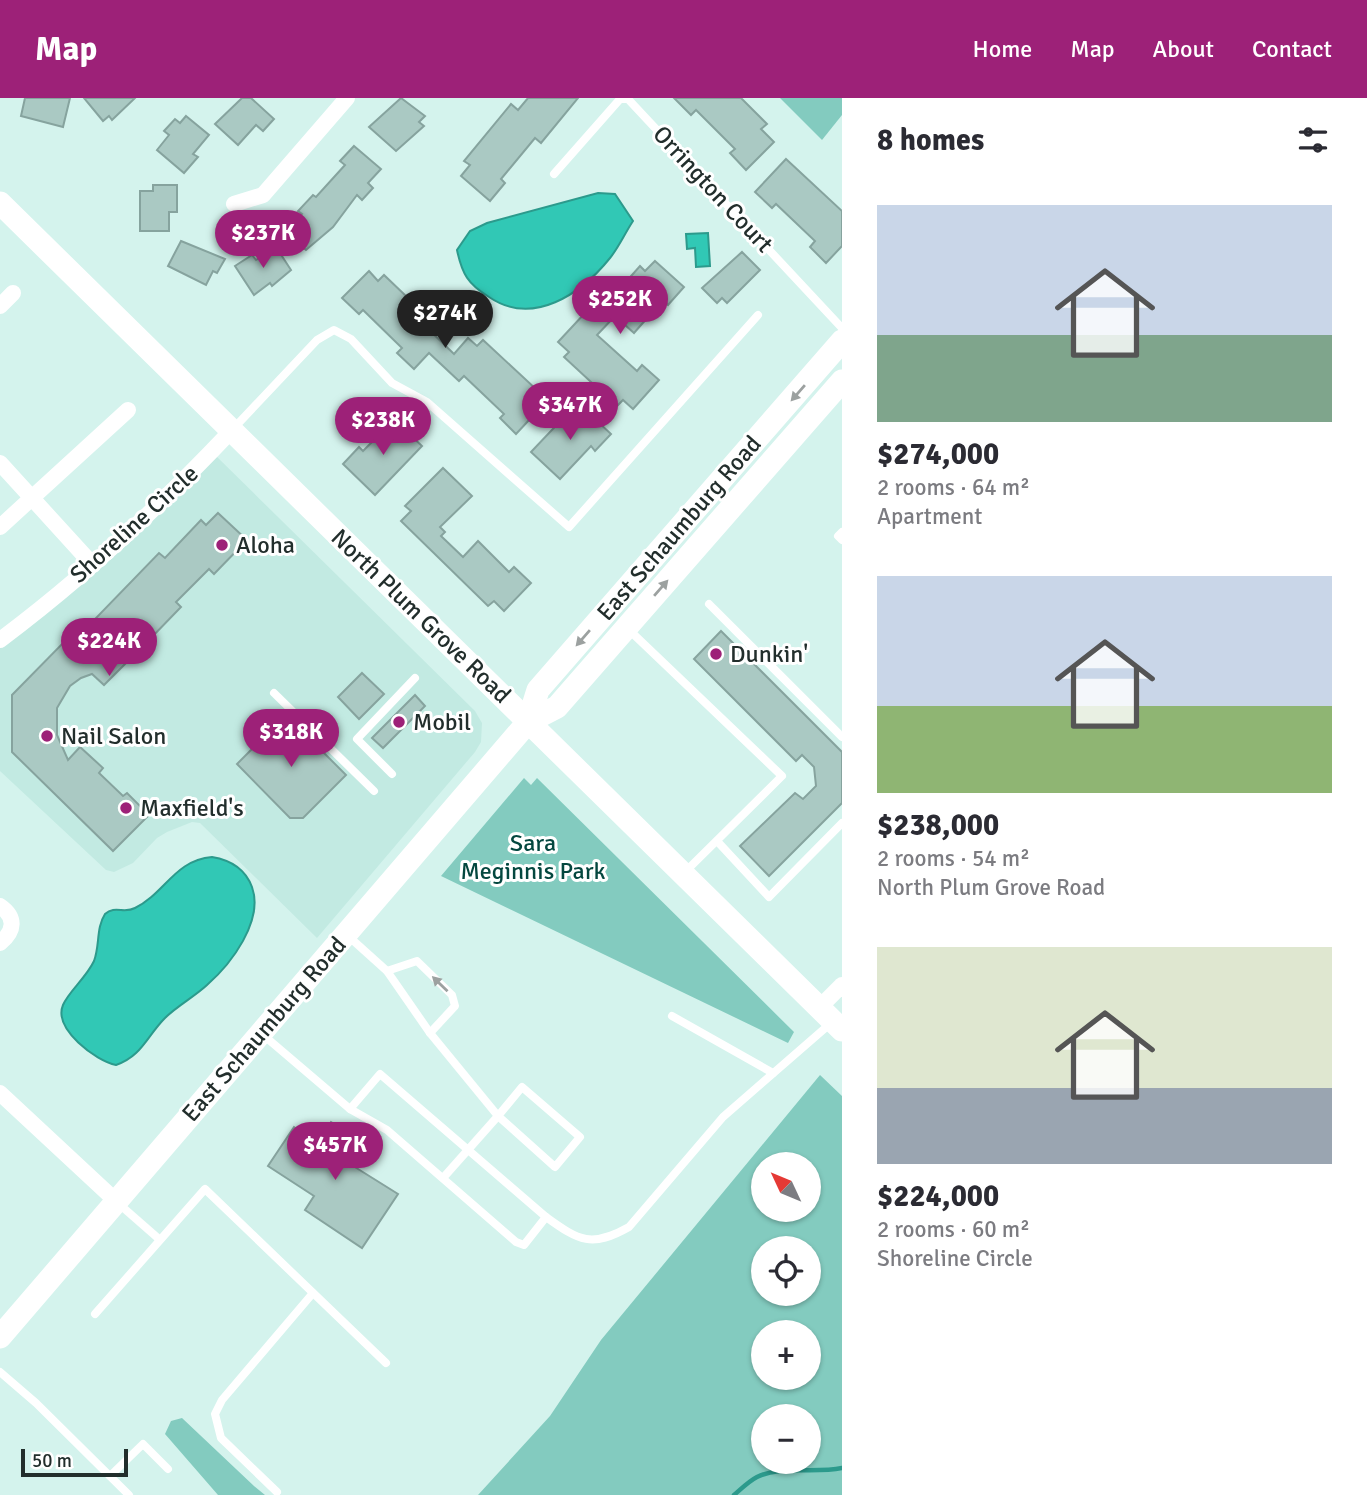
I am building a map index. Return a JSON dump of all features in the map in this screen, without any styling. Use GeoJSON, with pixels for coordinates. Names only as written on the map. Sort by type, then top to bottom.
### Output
{"type":"FeatureCollection","features":[{"type":"Feature","properties":{"kind":"main road","name":"North Plum Grove Road"},"geometry":{"type":"LineString","coordinates":[[0,203],[831,1020]]}},
{"type":"Feature","properties":{"kind":"main road","name":"East Schaumburg Road"},"geometry":{"type":"LineString","coordinates":[[528,722],[538,690],[842,341]]}},
{"type":"Feature","properties":{"kind":"main road","name":"East Schaumburg Road"},"geometry":{"type":"LineString","coordinates":[[0,1338],[528,722],[557,707],[842,381]]}},
{"type":"Feature","properties":{"kind":"street"},"geometry":{"type":"LineString","coordinates":[[234,204],[263,195],[347,98]]}},
{"type":"Feature","properties":{"kind":"street"},"geometry":{"type":"LineString","coordinates":[[0,306],[12,293]]}},
{"type":"Feature","properties":{"kind":"street"},"geometry":{"type":"LineString","coordinates":[[0,527],[33,500],[128,410]]}},
{"type":"Feature","properties":{"kind":"street","name":"Shoreline Circle"},"geometry":{"type":"LineString","coordinates":[[0,640],[92,564],[190,475],[231,431]]}},
{"type":"Feature","properties":{"kind":"street"},"geometry":{"type":"LineString","coordinates":[[0,463],[92,564]]}},
{"type":"Feature","properties":{"kind":"street"},"geometry":{"type":"LineString","coordinates":[[0,906],[13,922],[10,934],[0,943]]}},
{"type":"Feature","properties":{"kind":"street"},"geometry":{"type":"LineString","coordinates":[[831,1020],[842,985]]}},
{"type":"Feature","properties":{"kind":"street"},"geometry":{"type":"LineString","coordinates":[[1,1097],[116,1202]]}},
{"type":"Feature","properties":{"kind":"lane","name":"Orrington Court"},"geometry":{"type":"LineString","coordinates":[[554,174],[621,99],[628,99],[842,328]]}},
{"type":"Feature","properties":{"kind":"lane"},"geometry":{"type":"LineString","coordinates":[[231,431],[317,340],[334,330],[351,339],[392,383],[427,402],[569,527],[758,315]]}},
{"type":"Feature","properties":{"kind":"lane"},"geometry":{"type":"LineString","coordinates":[[842,532],[838,536],[842,540]]}},
{"type":"Feature","properties":{"kind":"lane"},"geometry":{"type":"LineString","coordinates":[[709,604],[842,737]]}},
{"type":"Feature","properties":{"kind":"lane"},"geometry":{"type":"LineString","coordinates":[[626,627],[782,776],[683,874]]}},
{"type":"Feature","properties":{"kind":"lane"},"geometry":{"type":"LineString","coordinates":[[392,774],[357,739],[415,678]]}},
{"type":"Feature","properties":{"kind":"lane"},"geometry":{"type":"LineString","coordinates":[[274,693],[374,792]]}},
{"type":"Feature","properties":{"kind":"lane"},"geometry":{"type":"LineString","coordinates":[[717,841],[769,897],[842,823]]}},
{"type":"Feature","properties":{"kind":"lane"},"geometry":{"type":"LineString","coordinates":[[345,934],[387,971],[430,1033],[498,1116],[555,1167],[580,1137],[522,1087],[498,1116],[443,1178]]}},
{"type":"Feature","properties":{"kind":"lane"},"geometry":{"type":"LineString","coordinates":[[387,971],[417,961],[452,995],[455,1006],[430,1033]]}},
{"type":"Feature","properties":{"kind":"lane"},"geometry":{"type":"LineString","coordinates":[[672,1016],[773,1073]]}},
{"type":"Feature","properties":{"kind":"lane"},"geometry":{"type":"LineString","coordinates":[[350,1109],[380,1074],[546,1217],[572,1236],[588,1241],[609,1239],[629,1227],[723,1117],[831,1020]]}},
{"type":"Feature","properties":{"kind":"lane"},"geometry":{"type":"LineString","coordinates":[[261,1033],[350,1109],[387,1130],[516,1242],[524,1245],[546,1217]]}},
{"type":"Feature","properties":{"kind":"lane"},"geometry":{"type":"LineString","coordinates":[[95,1314],[205,1189],[386,1363]]}},
{"type":"Feature","properties":{"kind":"lane"},"geometry":{"type":"LineString","coordinates":[[116,1202],[159,1239]]}},
{"type":"Feature","properties":{"kind":"lane"},"geometry":{"type":"LineString","coordinates":[[277,1492],[221,1438],[215,1414],[222,1400],[313,1293]]}},
{"type":"Feature","properties":{"kind":"lane"},"geometry":{"type":"LineString","coordinates":[[0,1372],[36,1403],[129,1495]]}},
{"type":"Feature","properties":{"kind":"lane"},"geometry":{"type":"LineString","coordinates":[[110,1476],[143,1444],[168,1469]]}},
{"type":"Feature","properties":{"kind":"shaded area"},"geometry":{"type":"Polygon","coordinates":[[[598,193],[615,194],[633,221],[610,258],[571,294],[539,307],[522,309],[489,297],[467,278],[457,250],[470,231],[487,223],[598,193]]]}},
{"type":"Feature","properties":{"kind":"shaded area"},"geometry":{"type":"Polygon","coordinates":[[[708,233],[710,266],[696,267],[695,248],[687,249],[686,234],[708,233]]]}},
{"type":"Feature","properties":{"kind":"shaded area"},"geometry":{"type":"Polygon","coordinates":[[[214,454],[475,711],[482,723],[481,742],[475,752],[317,938],[200,823],[192,822],[167,832],[157,838],[133,863],[114,872],[106,870],[0,771],[0,643],[214,454]]]}},
{"type":"Feature","properties":{"kind":"shaded area"},"geometry":{"type":"Polygon","coordinates":[[[212,857],[236,866],[252,887],[253,914],[235,954],[202,989],[165,1018],[144,1045],[125,1061],[116,1065],[88,1051],[78,1043],[64,1024],[63,1005],[94,961],[100,925],[105,914],[112,910],[135,908],[179,870],[199,859],[212,857]]]}},
{"type":"Feature","properties":{"kind":"green space"},"geometry":{"type":"Polygon","coordinates":[[[780,98],[842,98],[842,115],[822,140],[780,98]]]}},
{"type":"Feature","properties":{"kind":"green space","name":"Sara Meginnis Park"},"geometry":{"type":"Polygon","coordinates":[[[524,778],[531,785],[537,778],[794,1032],[788,1043],[441,876],[524,778]]]}},
{"type":"Feature","properties":{"kind":"green space"},"geometry":{"type":"Polygon","coordinates":[[[820,1075],[842,1096],[842,1495],[478,1495],[550,1416],[601,1340],[751,1158],[751,1222],[821,1222],[821,1152],[756,1152],[820,1075]]]}},
{"type":"Feature","properties":{"kind":"green space"},"geometry":{"type":"Polygon","coordinates":[[[182,1418],[265,1495],[218,1495],[165,1434],[171,1421],[182,1418]]]}},
{"type":"Feature","properties":{"kind":"building"},"geometry":{"type":"Polygon","coordinates":[[[25,98],[70,98],[63,127],[21,116],[25,98]]]}},
{"type":"Feature","properties":{"kind":"building"},"geometry":{"type":"Polygon","coordinates":[[[84,98],[135,98],[112,120],[109,116],[103,121],[84,98]]]}},
{"type":"Feature","properties":{"kind":"building"},"geometry":{"type":"Polygon","coordinates":[[[242,98],[251,98],[274,119],[263,131],[256,125],[238,145],[215,124],[242,98]]]}},
{"type":"Feature","properties":{"kind":"building"},"geometry":{"type":"Polygon","coordinates":[[[401,98],[425,116],[419,122],[424,126],[396,151],[369,127],[401,98]]]}},
{"type":"Feature","properties":{"kind":"building"},"geometry":{"type":"Polygon","coordinates":[[[528,98],[578,98],[541,143],[535,138],[501,179],[505,183],[490,201],[461,176],[470,165],[464,161],[511,104],[518,110],[528,98]]]}},
{"type":"Feature","properties":{"kind":"building"},"geometry":{"type":"Polygon","coordinates":[[[674,98],[741,98],[767,124],[761,129],[774,142],[746,170],[730,153],[735,149],[696,110],[691,115],[674,98]]]}},
{"type":"Feature","properties":{"kind":"building"},"geometry":{"type":"Polygon","coordinates":[[[186,116],[209,135],[193,154],[198,157],[184,173],[157,150],[169,135],[164,131],[175,119],[180,123],[186,116]]]}},
{"type":"Feature","properties":{"kind":"building"},"geometry":{"type":"Polygon","coordinates":[[[354,146],[381,169],[368,183],[373,188],[362,200],[357,195],[333,227],[306,250],[286,232],[302,214],[298,211],[313,195],[316,197],[345,165],[340,161],[354,146]]]}},
{"type":"Feature","properties":{"kind":"building"},"geometry":{"type":"Polygon","coordinates":[[[786,159],[842,211],[842,246],[826,263],[810,247],[815,241],[776,204],[772,208],[755,192],[786,159]]]}},
{"type":"Feature","properties":{"kind":"building"},"geometry":{"type":"Polygon","coordinates":[[[153,185],[177,185],[177,212],[169,212],[169,231],[140,231],[140,191],[153,191],[153,185]]]}},
{"type":"Feature","properties":{"kind":"building"},"geometry":{"type":"Polygon","coordinates":[[[181,241],[225,259],[217,273],[213,271],[206,285],[168,266],[181,241]]]}},
{"type":"Feature","properties":{"kind":"building"},"geometry":{"type":"Polygon","coordinates":[[[276,247],[291,270],[272,286],[270,283],[254,295],[235,266],[252,255],[256,260],[276,247]]]}},
{"type":"Feature","properties":{"kind":"building"},"geometry":{"type":"Polygon","coordinates":[[[742,252],[760,270],[727,303],[722,298],[717,303],[702,288],[742,252]]]}},
{"type":"Feature","properties":{"kind":"building"},"geometry":{"type":"Polygon","coordinates":[[[655,261],[684,287],[668,305],[663,300],[634,333],[615,316],[597,335],[637,371],[642,365],[659,380],[633,409],[623,400],[617,406],[564,357],[569,352],[558,342],[585,313],[592,320],[640,266],[645,271],[655,261]]]}},
{"type":"Feature","properties":{"kind":"building"},"geometry":{"type":"Polygon","coordinates":[[[369,271],[378,281],[384,275],[432,321],[426,327],[454,354],[468,338],[477,346],[483,340],[537,390],[532,396],[543,405],[516,434],[500,418],[504,414],[464,376],[459,381],[429,353],[414,369],[397,353],[402,348],[363,310],[359,314],[342,298],[369,271]]]}},
{"type":"Feature","properties":{"kind":"building"},"geometry":{"type":"Polygon","coordinates":[[[582,407],[611,434],[595,451],[591,446],[560,479],[531,452],[567,414],[572,418],[582,407]]]}},
{"type":"Feature","properties":{"kind":"building"},"geometry":{"type":"Polygon","coordinates":[[[394,420],[422,446],[375,495],[343,464],[359,447],[363,451],[394,420]]]}},
{"type":"Feature","properties":{"kind":"building"},"geometry":{"type":"Polygon","coordinates":[[[443,468],[472,496],[440,527],[445,532],[441,536],[463,557],[478,541],[509,572],[514,567],[531,583],[504,611],[494,601],[488,606],[401,521],[411,511],[405,506],[443,468]]]}},
{"type":"Feature","properties":{"kind":"building"},"geometry":{"type":"Polygon","coordinates":[[[218,513],[247,540],[214,574],[209,569],[176,602],[181,607],[148,641],[143,636],[122,658],[127,662],[104,685],[92,674],[81,678],[70,686],[57,708],[57,735],[68,760],[80,747],[103,768],[99,773],[123,796],[127,793],[149,815],[113,851],[12,752],[12,695],[64,642],[69,646],[159,553],[165,558],[201,520],[206,525],[218,513]]]}},
{"type":"Feature","properties":{"kind":"building"},"geometry":{"type":"Polygon","coordinates":[[[721,631],[842,752],[842,803],[769,876],[740,846],[795,793],[803,799],[816,786],[814,767],[802,755],[796,761],[694,659],[721,631]]]}},
{"type":"Feature","properties":{"kind":"building"},"geometry":{"type":"Polygon","coordinates":[[[362,673],[384,694],[359,719],[338,697],[362,673]]]}},
{"type":"Feature","properties":{"kind":"building","name":"Mobil"},"geometry":{"type":"Polygon","coordinates":[[[415,695],[425,706],[383,748],[372,738],[415,695]]]}},
{"type":"Feature","properties":{"kind":"building"},"geometry":{"type":"Polygon","coordinates":[[[286,715],[346,775],[303,818],[290,818],[237,764],[286,715]]]}},
{"type":"Feature","properties":{"kind":"building"},"geometry":{"type":"Polygon","coordinates":[[[331,1122],[363,1141],[350,1164],[398,1194],[362,1248],[305,1210],[314,1196],[268,1166],[294,1127],[318,1142],[331,1122]]]}},
{"type":"Feature","properties":{"kind":"waterway"},"geometry":{"type":"LineString","coordinates":[[734,1495],[766,1473],[842,1468]]}},
{"type":"Feature","properties":{"kind":"place","name":"Aloha"},"geometry":{"type":"Point","coordinates":[222,545]}},
{"type":"Feature","properties":{"kind":"place","name":"Dunkin'"},"geometry":{"type":"Point","coordinates":[716,654]}},
{"type":"Feature","properties":{"kind":"place","name":"Mobil"},"geometry":{"type":"Point","coordinates":[399,722]}},
{"type":"Feature","properties":{"kind":"place","name":"Nail Salon"},"geometry":{"type":"Point","coordinates":[47,736]}},
{"type":"Feature","properties":{"kind":"place","name":"Maxfield's"},"geometry":{"type":"Point","coordinates":[126,808]}}]}
